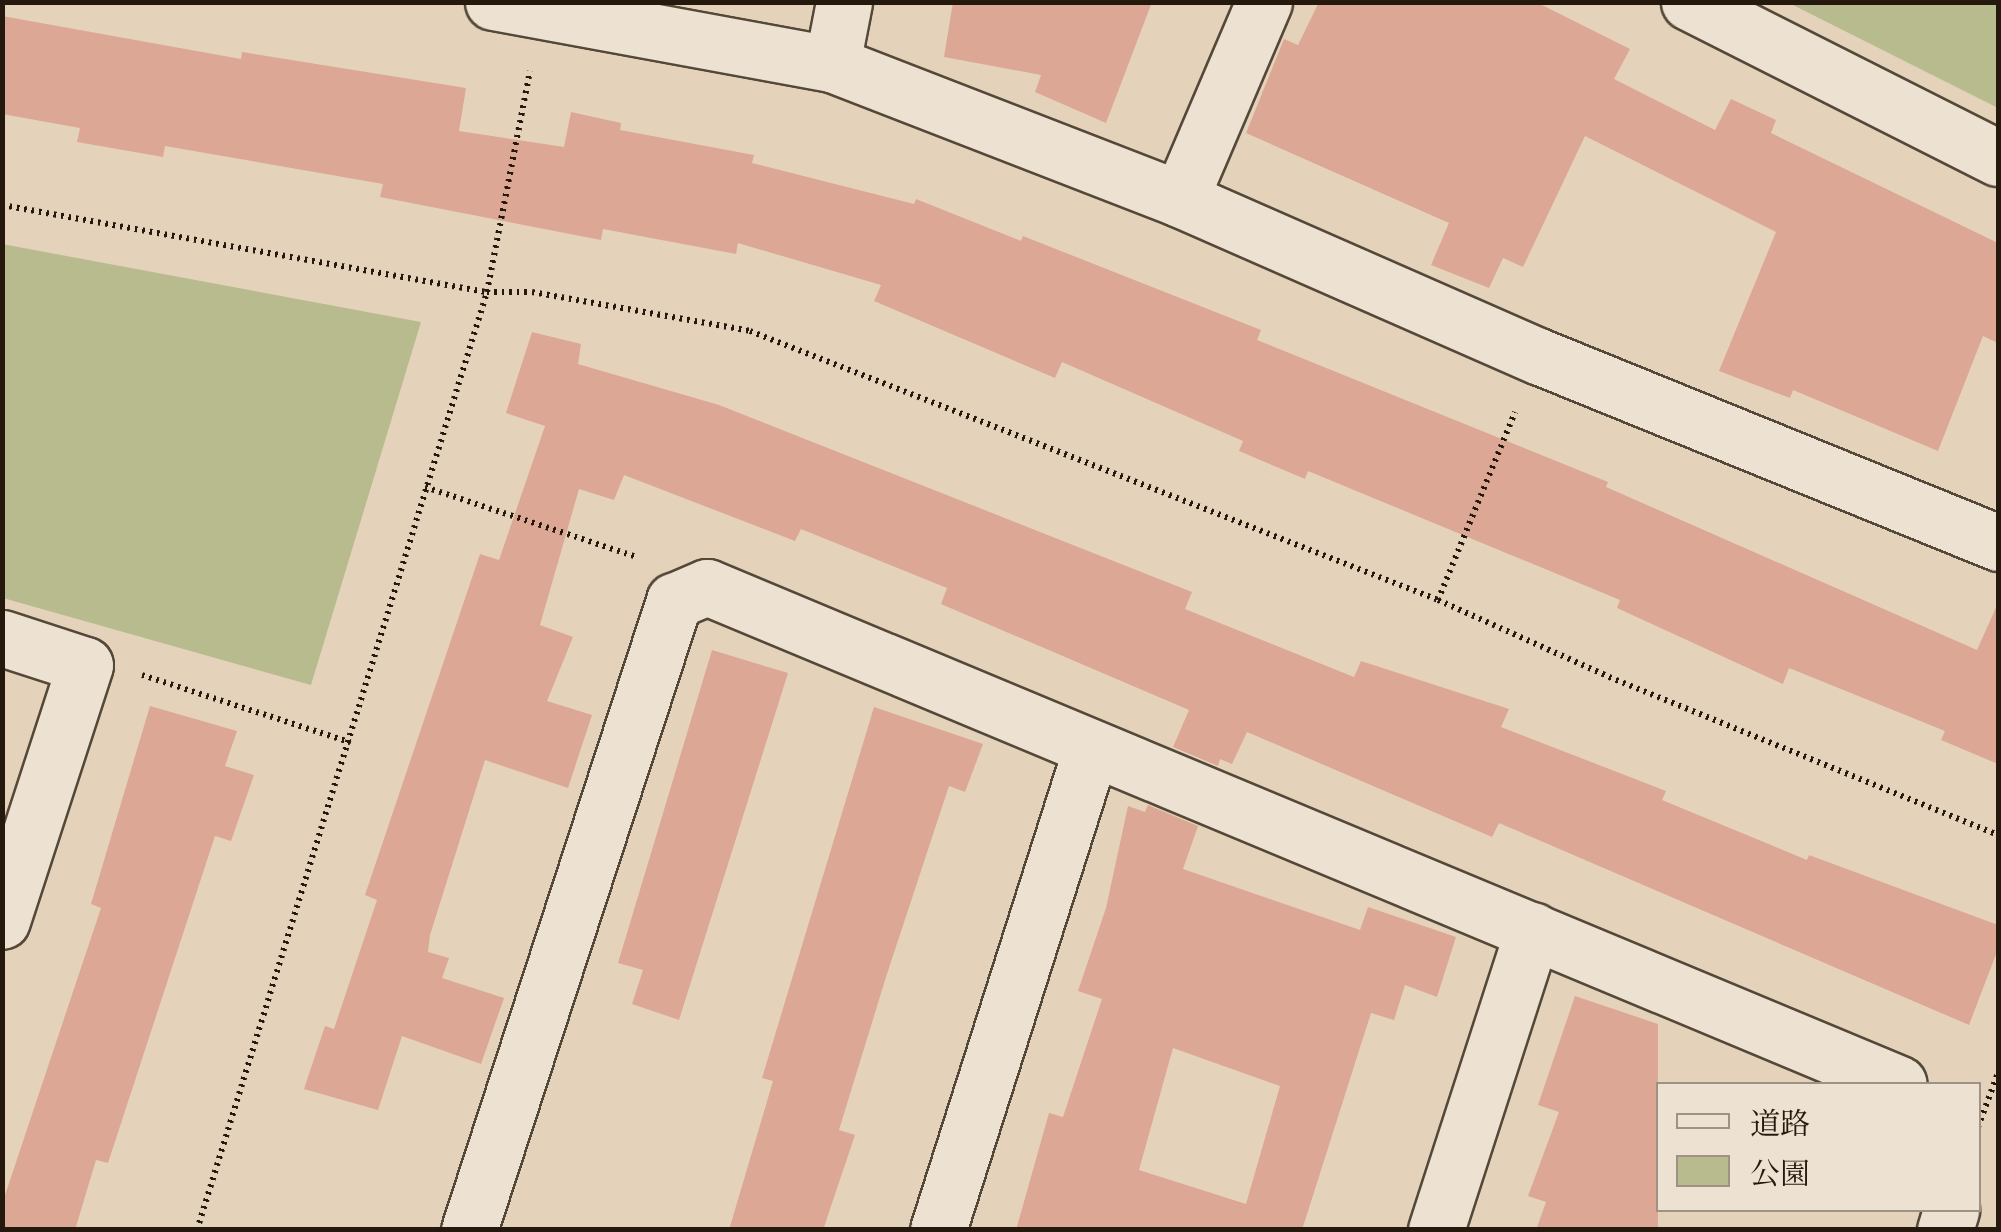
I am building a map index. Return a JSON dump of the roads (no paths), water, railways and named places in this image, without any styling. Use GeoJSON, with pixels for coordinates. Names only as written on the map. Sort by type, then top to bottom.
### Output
{"type":"FeatureCollection","features":[{"type":"Feature","properties":{"kind":"street"},"geometry":{"type":"LineString","coordinates":[[494,2],[832,64],[1180,199],[1538,356],[1998,543]]}},
{"type":"Feature","properties":{"kind":"street"},"geometry":{"type":"LineString","coordinates":[[832,64],[844,2]]}},
{"type":"Feature","properties":{"kind":"street"},"geometry":{"type":"LineString","coordinates":[[1180,199],[1264,2]]}},
{"type":"Feature","properties":{"kind":"street"},"geometry":{"type":"LineString","coordinates":[[1690,2],[1998,158]]}},
{"type":"Feature","properties":{"kind":"street"},"geometry":{"type":"LineString","coordinates":[[469,1230],[674,601],[707,587],[1894,1082]]}},
{"type":"Feature","properties":{"kind":"street"},"geometry":{"type":"LineString","coordinates":[[2,638],[85,665],[2,921]]}},
{"type":"Feature","properties":{"kind":"street"},"geometry":{"type":"LineString","coordinates":[[938,1230],[1091,749]]}},
{"type":"Feature","properties":{"kind":"street"},"geometry":{"type":"LineString","coordinates":[[1436,1230],[1533,930]]}}]}
